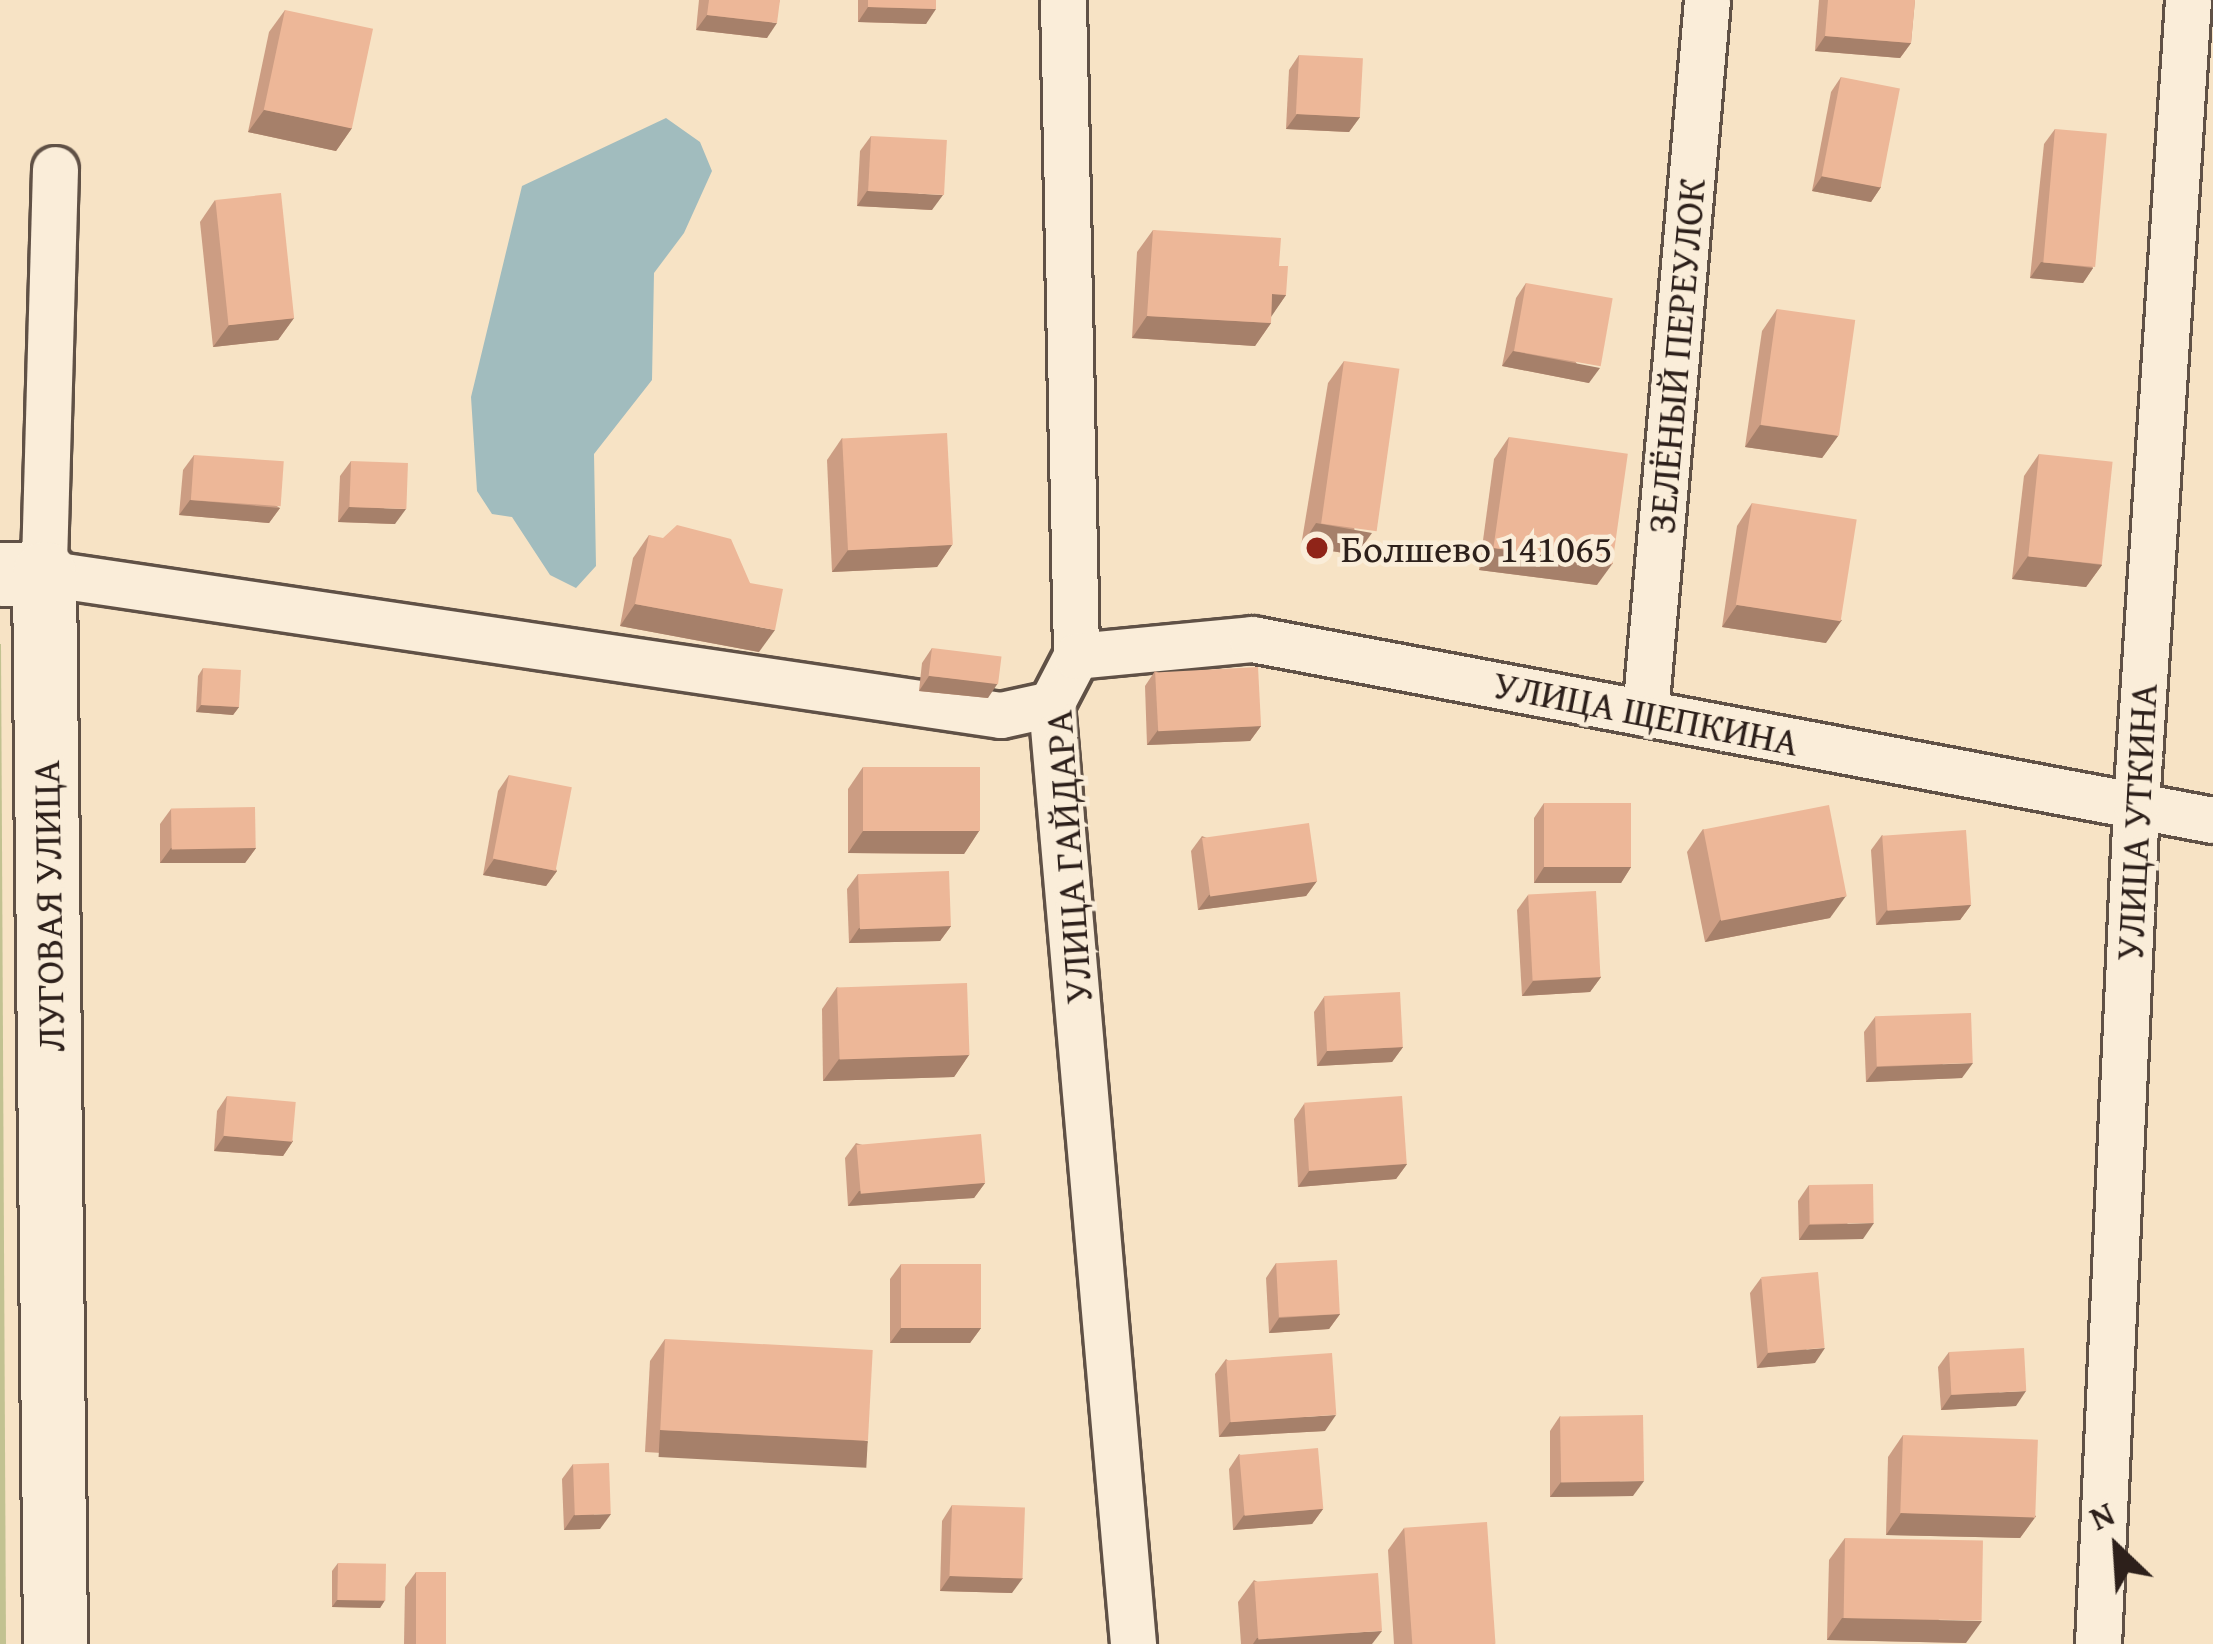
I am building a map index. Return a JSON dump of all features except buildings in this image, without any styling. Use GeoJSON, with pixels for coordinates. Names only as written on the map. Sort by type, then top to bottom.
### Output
{"type":"FeatureCollection","features":[{"type":"Feature","properties":{"kind":"street","name":"УЛИЦА ГАЙДАРА"},"geometry":{"type":"LineString","coordinates":[[1063,0],[1076,656],[1051,704],[1133,1644]]}},
{"type":"Feature","properties":{"kind":"street","name":"ЗЕЛЁНЫЙ ПЕРЕУЛОК"},"geometry":{"type":"LineString","coordinates":[[1645,712],[1706,0]]}},
{"type":"Feature","properties":{"kind":"street","name":"УЛИЦА УТКИНА"},"geometry":{"type":"LineString","coordinates":[[2098,1644],[2136,804],[2188,0]]}},
{"type":"Feature","properties":{"kind":"street","name":"ЛУГОВАЯ УЛИЦА"},"geometry":{"type":"LineString","coordinates":[[55,169],[22,573],[55,1644]]}},
{"type":"Feature","properties":{"kind":"street"},"geometry":{"type":"LineString","coordinates":[[22,573],[989,713],[1051,704]]}},
{"type":"Feature","properties":{"kind":"street","name":"УЛИЦА ЩЕПКИНА"},"geometry":{"type":"LineString","coordinates":[[1076,656],[1252,639],[2213,820]]}},
{"type":"Feature","properties":{"kind":"green space"},"geometry":{"type":"Polygon","coordinates":[[[1,644],[6,1644],[0,1644],[1,644]]]}},
{"type":"Feature","properties":{"kind":"water"},"geometry":{"type":"Polygon","coordinates":[[[666,118],[700,142],[712,171],[684,233],[654,273],[652,380],[594,454],[596,566],[576,588],[550,575],[512,517],[492,514],[477,491],[471,397],[522,186],[666,118]]]}},
{"type":"Feature","properties":{"kind":"place","name":"Болшево 141065"},"geometry":{"type":"Point","coordinates":[1317,548]}}]}
